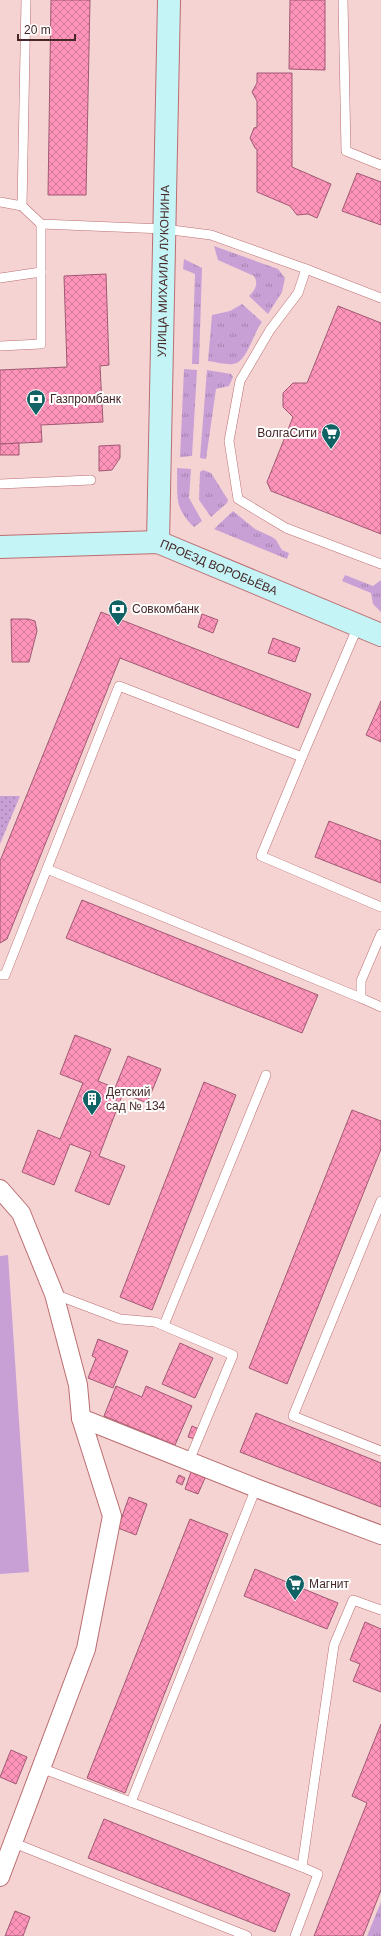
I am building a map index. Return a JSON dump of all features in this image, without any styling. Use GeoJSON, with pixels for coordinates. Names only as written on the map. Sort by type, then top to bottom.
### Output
{"type":"FeatureCollection","features":[{"type":"Feature","properties":{"kind":"main road","name":"УЛИЦА МИХАИЛА ЛУКОНИНА"},"geometry":{"type":"LineString","coordinates":[[158,542],[169,0]]}},
{"type":"Feature","properties":{"kind":"main road","name":"ПРОЕЗД ВОРОБЬЁВА"},"geometry":{"type":"LineString","coordinates":[[0,547],[158,542],[381,635]]}},
{"type":"Feature","properties":{"kind":"street"},"geometry":{"type":"LineString","coordinates":[[0,1189],[21,1213],[54,1294],[78,1386],[81,1418],[112,1516],[86,1649],[0,1877]]}},
{"type":"Feature","properties":{"kind":"street"},"geometry":{"type":"LineString","coordinates":[[81,1418],[256,1488],[381,1535]]}},
{"type":"Feature","properties":{"kind":"lane"},"geometry":{"type":"LineString","coordinates":[[22,206],[26,0]]}},
{"type":"Feature","properties":{"kind":"lane"},"geometry":{"type":"LineString","coordinates":[[343,0],[346,151],[381,164]]}},
{"type":"Feature","properties":{"kind":"lane"},"geometry":{"type":"LineString","coordinates":[[0,202],[22,206],[41,224],[164,229],[211,235],[381,298]]}},
{"type":"Feature","properties":{"kind":"lane"},"geometry":{"type":"LineString","coordinates":[[0,346],[41,344],[41,224]]}},
{"type":"Feature","properties":{"kind":"lane"},"geometry":{"type":"LineString","coordinates":[[306,269],[298,293],[270,330],[240,381],[229,441],[238,499],[286,528],[381,564]]}},
{"type":"Feature","properties":{"kind":"lane"},"geometry":{"type":"LineString","coordinates":[[0,278],[41,272]]}},
{"type":"Feature","properties":{"kind":"lane"},"geometry":{"type":"LineString","coordinates":[[0,484],[91,480]]}},
{"type":"Feature","properties":{"kind":"lane"},"geometry":{"type":"LineString","coordinates":[[358,626],[261,856],[381,907]]}},
{"type":"Feature","properties":{"kind":"lane"},"geometry":{"type":"LineString","coordinates":[[0,975],[5,975],[119,686],[302,757]]}},
{"type":"Feature","properties":{"kind":"lane"},"geometry":{"type":"LineString","coordinates":[[47,869],[381,1007]]}},
{"type":"Feature","properties":{"kind":"lane"},"geometry":{"type":"LineString","coordinates":[[361,998],[360,981],[381,934]]}},
{"type":"Feature","properties":{"kind":"lane"},"geometry":{"type":"LineString","coordinates":[[164,1326],[266,1075]]}},
{"type":"Feature","properties":{"kind":"lane"},"geometry":{"type":"LineString","coordinates":[[381,1201],[293,1416],[381,1451]]}},
{"type":"Feature","properties":{"kind":"lane"},"geometry":{"type":"LineString","coordinates":[[54,1294],[120,1319],[155,1322],[233,1356],[189,1461]]}},
{"type":"Feature","properties":{"kind":"lane"},"geometry":{"type":"LineString","coordinates":[[131,1802],[256,1488]]}},
{"type":"Feature","properties":{"kind":"lane"},"geometry":{"type":"LineString","coordinates":[[302,1867],[334,1644],[353,1600],[381,1610]]}},
{"type":"Feature","properties":{"kind":"lane"},"geometry":{"type":"LineString","coordinates":[[42,1768],[318,1874],[295,1936]]}},
{"type":"Feature","properties":{"kind":"lane"},"geometry":{"type":"LineString","coordinates":[[14,1843],[247,1936]]}},
{"type":"Feature","properties":{"kind":"green space"},"geometry":{"type":"Polygon","coordinates":[[[214,246],[278,269],[285,278],[282,292],[268,314],[249,296],[256,287],[254,276],[218,260],[214,246]]]}},
{"type":"Feature","properties":{"kind":"green space"},"geometry":{"type":"Polygon","coordinates":[[[184,259],[202,268],[199,364],[192,364],[195,274],[183,269],[184,259]]]}},
{"type":"Feature","properties":{"kind":"green space"},"geometry":{"type":"Polygon","coordinates":[[[242,304],[262,322],[246,353],[242,359],[233,364],[208,361],[212,315],[230,311],[242,304]]]}},
{"type":"Feature","properties":{"kind":"green space"},"geometry":{"type":"Polygon","coordinates":[[[184,369],[197,370],[192,456],[180,457],[184,369]]]}},
{"type":"Feature","properties":{"kind":"green space"},"geometry":{"type":"Polygon","coordinates":[[[207,370],[231,374],[233,377],[229,386],[216,389],[206,459],[200,458],[207,370]]]}},
{"type":"Feature","properties":{"kind":"green space"},"geometry":{"type":"Polygon","coordinates":[[[177,468],[191,469],[189,498],[202,521],[194,527],[187,520],[180,507],[177,494],[177,468]]]}},
{"type":"Feature","properties":{"kind":"green space"},"geometry":{"type":"Polygon","coordinates":[[[203,470],[211,473],[228,500],[227,503],[211,517],[199,500],[200,472],[203,470]]]}},
{"type":"Feature","properties":{"kind":"green space"},"geometry":{"type":"Polygon","coordinates":[[[233,511],[255,529],[276,540],[282,550],[289,553],[287,559],[214,529],[233,511]]]}},
{"type":"Feature","properties":{"kind":"green space"},"geometry":{"type":"Polygon","coordinates":[[[345,575],[373,586],[381,580],[381,612],[373,604],[371,593],[342,581],[345,575]]]}},
{"type":"Feature","properties":{"kind":"green space"},"geometry":{"type":"Polygon","coordinates":[[[0,796],[20,796],[0,844],[0,796]]]}},
{"type":"Feature","properties":{"kind":"green space"},"geometry":{"type":"Polygon","coordinates":[[[8,1255],[29,1572],[0,1574],[0,1256],[8,1255]]]}},
{"type":"Feature","properties":{"kind":"green space"},"geometry":{"type":"Polygon","coordinates":[[[381,1902],[381,1936],[367,1936],[381,1902]]]}},
{"type":"Feature","properties":{"kind":"building"},"geometry":{"type":"Polygon","coordinates":[[[51,0],[90,0],[86,195],[48,195],[51,0]]]}},
{"type":"Feature","properties":{"kind":"building"},"geometry":{"type":"Polygon","coordinates":[[[290,0],[325,0],[325,70],[289,69],[290,0]]]}},
{"type":"Feature","properties":{"kind":"building"},"geometry":{"type":"Polygon","coordinates":[[[257,73],[292,73],[292,167],[331,184],[317,218],[308,214],[297,215],[290,206],[257,192],[257,149],[250,138],[254,128],[257,127],[257,101],[252,92],[257,83],[257,73]]]}},
{"type":"Feature","properties":{"kind":"building"},"geometry":{"type":"Polygon","coordinates":[[[357,173],[381,182],[381,225],[342,211],[357,173]]]}},
{"type":"Feature","properties":{"kind":"building"},"geometry":{"type":"Polygon","coordinates":[[[106,274],[109,365],[100,366],[103,422],[41,425],[42,442],[0,444],[0,370],[67,367],[64,276],[106,274]]]}},
{"type":"Feature","properties":{"kind":"building","name":"ВолгаСити"},"geometry":{"type":"Polygon","coordinates":[[[338,306],[381,323],[381,534],[271,491],[267,482],[293,417],[283,407],[283,393],[293,383],[307,383],[338,306]]]}},
{"type":"Feature","properties":{"kind":"building"},"geometry":{"type":"Polygon","coordinates":[[[19,443],[19,455],[0,455],[0,444],[19,443]]]}},
{"type":"Feature","properties":{"kind":"building"},"geometry":{"type":"Polygon","coordinates":[[[120,445],[120,458],[112,470],[99,471],[99,446],[120,445]]]}},
{"type":"Feature","properties":{"kind":"building"},"geometry":{"type":"Polygon","coordinates":[[[101,612],[311,694],[298,728],[120,658],[7,939],[0,943],[0,861],[101,612]]]}},
{"type":"Feature","properties":{"kind":"building"},"geometry":{"type":"Polygon","coordinates":[[[202,614],[218,620],[213,633],[198,627],[202,614]]]}},
{"type":"Feature","properties":{"kind":"building"},"geometry":{"type":"Polygon","coordinates":[[[11,619],[28,619],[35,621],[37,631],[29,662],[12,662],[11,619]]]}},
{"type":"Feature","properties":{"kind":"building"},"geometry":{"type":"Polygon","coordinates":[[[273,638],[300,648],[295,662],[268,653],[273,638]]]}},
{"type":"Feature","properties":{"kind":"building"},"geometry":{"type":"Polygon","coordinates":[[[381,701],[381,742],[366,735],[381,701]]]}},
{"type":"Feature","properties":{"kind":"building"},"geometry":{"type":"Polygon","coordinates":[[[329,821],[381,841],[381,883],[315,857],[329,821]]]}},
{"type":"Feature","properties":{"kind":"building"},"geometry":{"type":"Polygon","coordinates":[[[82,900],[318,995],[302,1033],[66,938],[82,900]]]}},
{"type":"Feature","properties":{"kind":"building","name":"Детский сад № 134"},"geometry":{"type":"Polygon","coordinates":[[[75,1035],[111,1049],[98,1081],[115,1088],[128,1056],[161,1069],[147,1103],[123,1093],[99,1156],[125,1166],[109,1205],[75,1191],[91,1152],[70,1144],[54,1185],[22,1172],[38,1130],[60,1139],[83,1083],[60,1074],[75,1035]]]}},
{"type":"Feature","properties":{"kind":"building"},"geometry":{"type":"Polygon","coordinates":[[[204,1082],[236,1095],[152,1310],[120,1297],[204,1082]]]}},
{"type":"Feature","properties":{"kind":"building"},"geometry":{"type":"Polygon","coordinates":[[[352,1110],[381,1121],[381,1149],[287,1384],[249,1368],[352,1110]]]}},
{"type":"Feature","properties":{"kind":"building"},"geometry":{"type":"Polygon","coordinates":[[[98,1339],[128,1351],[113,1388],[88,1378],[96,1358],[92,1356],[98,1339]]]}},
{"type":"Feature","properties":{"kind":"building"},"geometry":{"type":"Polygon","coordinates":[[[180,1343],[213,1358],[195,1398],[162,1384],[180,1343]]]}},
{"type":"Feature","properties":{"kind":"building"},"geometry":{"type":"Polygon","coordinates":[[[116,1386],[142,1397],[146,1386],[192,1406],[175,1445],[104,1416],[116,1386]]]}},
{"type":"Feature","properties":{"kind":"building"},"geometry":{"type":"Polygon","coordinates":[[[256,1413],[381,1463],[381,1507],[240,1452],[256,1413]]]}},
{"type":"Feature","properties":{"kind":"building"},"geometry":{"type":"Polygon","coordinates":[[[192,1426],[199,1429],[195,1439],[188,1437],[192,1426]]]}},
{"type":"Feature","properties":{"kind":"building"},"geometry":{"type":"Polygon","coordinates":[[[191,1472],[205,1478],[198,1494],[185,1489],[191,1472]]]}},
{"type":"Feature","properties":{"kind":"building"},"geometry":{"type":"Polygon","coordinates":[[[179,1475],[185,1478],[182,1485],[176,1482],[179,1475]]]}},
{"type":"Feature","properties":{"kind":"building"},"geometry":{"type":"Polygon","coordinates":[[[129,1497],[147,1504],[136,1535],[118,1528],[129,1497]]]}},
{"type":"Feature","properties":{"kind":"building"},"geometry":{"type":"Polygon","coordinates":[[[190,1519],[228,1534],[125,1793],[87,1778],[190,1519]]]}},
{"type":"Feature","properties":{"kind":"building","name":"Магнит"},"geometry":{"type":"Polygon","coordinates":[[[255,1569],[338,1603],[327,1629],[244,1596],[255,1569]]]}},
{"type":"Feature","properties":{"kind":"building"},"geometry":{"type":"Polygon","coordinates":[[[365,1622],[381,1629],[381,1692],[353,1681],[360,1664],[350,1660],[365,1622]]]}},
{"type":"Feature","properties":{"kind":"building"},"geometry":{"type":"Polygon","coordinates":[[[381,1724],[381,1890],[363,1936],[314,1936],[367,1803],[352,1796],[381,1724]]]}},
{"type":"Feature","properties":{"kind":"building"},"geometry":{"type":"Polygon","coordinates":[[[11,1750],[27,1757],[16,1784],[0,1777],[11,1750]]]}},
{"type":"Feature","properties":{"kind":"building"},"geometry":{"type":"Polygon","coordinates":[[[104,1819],[290,1894],[275,1932],[88,1858],[104,1819]]]}},
{"type":"Feature","properties":{"kind":"building"},"geometry":{"type":"Polygon","coordinates":[[[15,1911],[30,1917],[23,1936],[5,1936],[15,1911]]]}},
{"type":"Feature","properties":{"kind":"place","name":"Газпромбанк"},"geometry":{"type":"Point","coordinates":[36,416]}},
{"type":"Feature","properties":{"kind":"place","name":"ВолгаСити"},"geometry":{"type":"Point","coordinates":[331,450]}},
{"type":"Feature","properties":{"kind":"place","name":"Совкомбанк"},"geometry":{"type":"Point","coordinates":[118,626]}},
{"type":"Feature","properties":{"kind":"place","name":"Детский сад № 134"},"geometry":{"type":"Point","coordinates":[92,1116]}},
{"type":"Feature","properties":{"kind":"place","name":"Магнит"},"geometry":{"type":"Point","coordinates":[295,1601]}}]}
